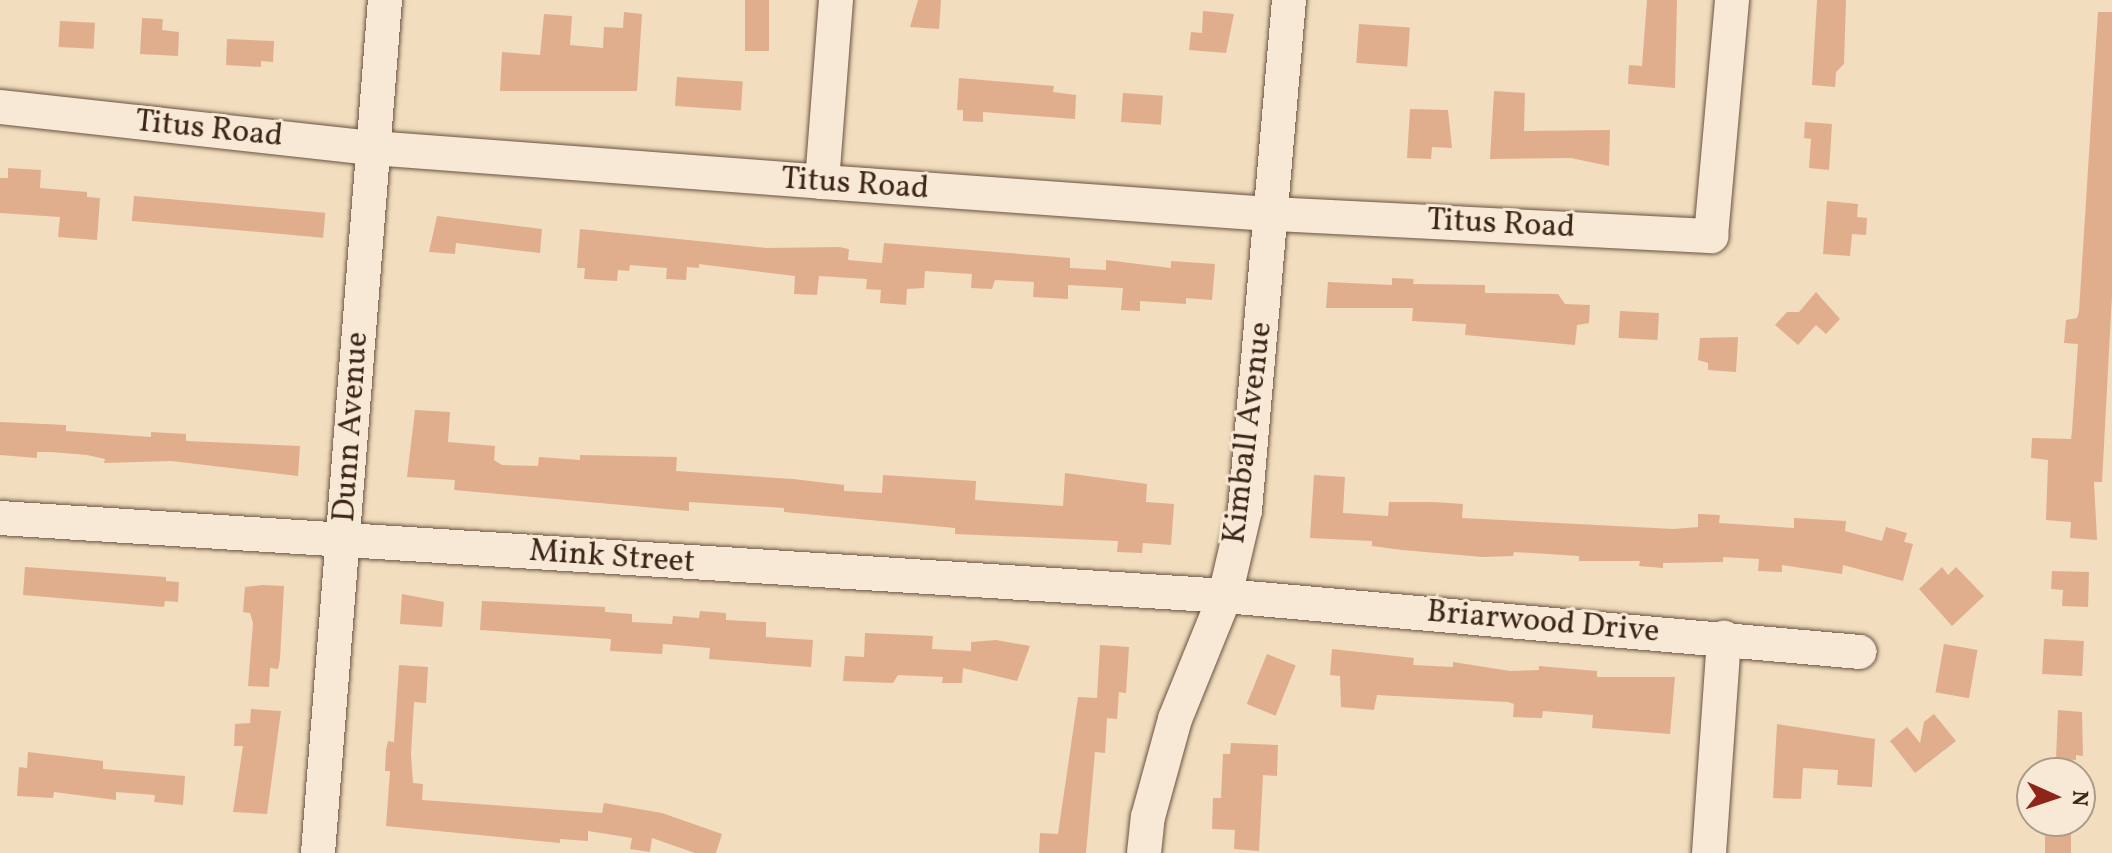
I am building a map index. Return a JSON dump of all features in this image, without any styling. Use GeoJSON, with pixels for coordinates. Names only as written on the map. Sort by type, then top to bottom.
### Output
{"type":"FeatureCollection","features":[{"type":"Feature","properties":{"kind":"street","name":"Dunn Avenue"},"geometry":{"type":"LineString","coordinates":[[318,853],[385,0]]}},
{"type":"Feature","properties":{"kind":"street"},"geometry":{"type":"LineString","coordinates":[[822,182],[836,0]]}},
{"type":"Feature","properties":{"kind":"street","name":"Kimball Avenue"},"geometry":{"type":"LineString","coordinates":[[1144,853],[1148,817],[1175,719],[1225,596],[1245,510],[1273,214],[1289,0]]}},
{"type":"Feature","properties":{"kind":"street","name":"Titus Road"},"geometry":{"type":"LineString","coordinates":[[0,107],[373,148],[822,182],[1273,214],[1711,236],[1732,0]]}},
{"type":"Feature","properties":{"kind":"street","name":"Mink Street"},"geometry":{"type":"LineString","coordinates":[[0,518],[1225,596]]}},
{"type":"Feature","properties":{"kind":"street","name":"Briarwood Drive"},"geometry":{"type":"LineString","coordinates":[[1225,596],[1860,652]]}},
{"type":"Feature","properties":{"kind":"street"},"geometry":{"type":"LineString","coordinates":[[1709,853],[1724,638]]}},
{"type":"Feature","properties":{"kind":"building"},"geometry":{"type":"Polygon","coordinates":[[[745,0],[769,0],[769,51],[745,51],[745,0]]]}},
{"type":"Feature","properties":{"kind":"building"},"geometry":{"type":"Polygon","coordinates":[[[918,0],[941,0],[939,29],[910,27],[918,0]]]}},
{"type":"Feature","properties":{"kind":"building"},"geometry":{"type":"Polygon","coordinates":[[[1647,0],[1677,0],[1675,88],[1628,84],[1629,65],[1642,66],[1647,0]]]}},
{"type":"Feature","properties":{"kind":"building"},"geometry":{"type":"Polygon","coordinates":[[[1817,0],[1846,0],[1844,64],[1836,72],[1835,87],[1812,85],[1817,0]]]}},
{"type":"Feature","properties":{"kind":"building"},"geometry":{"type":"Polygon","coordinates":[[[1203,11],[1234,14],[1226,53],[1189,50],[1191,32],[1202,33],[1203,11]]]}},
{"type":"Feature","properties":{"kind":"building"},"geometry":{"type":"Polygon","coordinates":[[[624,12],[642,14],[637,91],[500,91],[502,52],[540,55],[544,14],[572,16],[570,45],[603,48],[604,27],[623,28],[624,12]]]}},
{"type":"Feature","properties":{"kind":"building"},"geometry":{"type":"Polygon","coordinates":[[[2098,12],[2112,12],[2112,295],[2102,482],[2094,482],[2097,540],[2070,538],[2071,522],[2046,520],[2048,460],[2031,458],[2032,438],[2071,439],[2078,344],[2064,343],[2066,320],[2077,318],[2079,311],[2098,12]]]}},
{"type":"Feature","properties":{"kind":"building"},"geometry":{"type":"Polygon","coordinates":[[[142,18],[163,19],[162,30],[179,32],[178,56],[140,54],[142,18]]]}},
{"type":"Feature","properties":{"kind":"building"},"geometry":{"type":"Polygon","coordinates":[[[60,21],[95,23],[94,49],[59,47],[60,21]]]}},
{"type":"Feature","properties":{"kind":"building"},"geometry":{"type":"Polygon","coordinates":[[[1359,24],[1410,28],[1407,66],[1356,63],[1359,24]]]}},
{"type":"Feature","properties":{"kind":"building"},"geometry":{"type":"Polygon","coordinates":[[[227,39],[274,41],[273,62],[261,61],[261,67],[226,65],[227,39]]]}},
{"type":"Feature","properties":{"kind":"building"},"geometry":{"type":"Polygon","coordinates":[[[677,77],[743,82],[741,111],[675,106],[677,77]]]}},
{"type":"Feature","properties":{"kind":"building"},"geometry":{"type":"Polygon","coordinates":[[[959,78],[1054,86],[1053,92],[1076,95],[1075,119],[983,112],[983,122],[963,121],[963,110],[957,110],[959,78]]]}},
{"type":"Feature","properties":{"kind":"building"},"geometry":{"type":"Polygon","coordinates":[[[1494,91],[1525,93],[1524,131],[1610,130],[1609,166],[1571,158],[1490,159],[1494,91]]]}},
{"type":"Feature","properties":{"kind":"building"},"geometry":{"type":"Polygon","coordinates":[[[1123,93],[1163,96],[1161,125],[1121,122],[1123,93]]]}},
{"type":"Feature","properties":{"kind":"building"},"geometry":{"type":"Polygon","coordinates":[[[1410,109],[1448,110],[1452,148],[1432,147],[1431,159],[1407,158],[1410,109]]]}},
{"type":"Feature","properties":{"kind":"building"},"geometry":{"type":"Polygon","coordinates":[[[1805,122],[1832,124],[1829,170],[1809,168],[1811,139],[1804,138],[1805,122]]]}},
{"type":"Feature","properties":{"kind":"building"},"geometry":{"type":"Polygon","coordinates":[[[8,168],[41,170],[40,188],[87,192],[87,197],[100,198],[97,240],[58,237],[60,217],[0,213],[0,178],[8,178],[8,168]]]}},
{"type":"Feature","properties":{"kind":"building"},"geometry":{"type":"Polygon","coordinates":[[[134,196],[325,213],[323,238],[132,221],[134,196]]]}},
{"type":"Feature","properties":{"kind":"building"},"geometry":{"type":"Polygon","coordinates":[[[1827,201],[1858,204],[1857,217],[1867,218],[1866,235],[1852,234],[1850,256],[1823,254],[1827,201]]]}},
{"type":"Feature","properties":{"kind":"building"},"geometry":{"type":"Polygon","coordinates":[[[437,216],[542,229],[540,253],[456,243],[455,254],[429,252],[437,216]]]}},
{"type":"Feature","properties":{"kind":"building"},"geometry":{"type":"Polygon","coordinates":[[[580,229],[766,248],[839,247],[849,249],[848,260],[882,263],[884,243],[1070,258],[1070,268],[1106,270],[1106,260],[1171,268],[1171,261],[1215,264],[1212,300],[1186,298],[1186,304],[1140,301],[1140,311],[1121,310],[1123,288],[1068,285],[1068,299],[1033,297],[1034,282],[995,280],[992,289],[971,288],[972,274],[925,271],[924,288],[907,289],[906,305],[880,303],[881,290],[866,289],[867,279],[819,276],[817,295],[794,294],[795,276],[699,264],[699,268],[687,267],[686,280],[666,279],[667,268],[630,265],[629,271],[618,270],[617,281],[584,279],[585,268],[577,268],[580,229]]]}},
{"type":"Feature","properties":{"kind":"building"},"geometry":{"type":"Polygon","coordinates":[[[1392,278],[1414,279],[1413,284],[1485,285],[1485,293],[1558,294],[1565,304],[1590,305],[1589,323],[1577,325],[1575,345],[1465,335],[1466,324],[1412,321],[1413,308],[1326,308],[1328,282],[1392,285],[1392,278]]]}},
{"type":"Feature","properties":{"kind":"building"},"geometry":{"type":"Polygon","coordinates":[[[1816,292],[1840,319],[1826,334],[1816,325],[1798,345],[1775,325],[1787,312],[1799,312],[1816,292]]]}},
{"type":"Feature","properties":{"kind":"building"},"geometry":{"type":"Polygon","coordinates":[[[1620,311],[1659,313],[1658,340],[1619,338],[1620,311]]]}},
{"type":"Feature","properties":{"kind":"building"},"geometry":{"type":"Polygon","coordinates":[[[1738,337],[1736,372],[1708,370],[1708,363],[1698,360],[1700,338],[1738,337]]]}},
{"type":"Feature","properties":{"kind":"building"},"geometry":{"type":"Polygon","coordinates":[[[415,410],[450,412],[448,442],[495,446],[494,460],[502,465],[538,466],[539,457],[580,460],[580,455],[677,457],[676,471],[793,479],[844,485],[844,491],[882,493],[883,475],[976,481],[975,500],[1063,506],[1065,473],[1147,484],[1146,502],[1174,504],[1171,545],[1143,543],[1142,553],[1117,552],[1118,541],[955,534],[955,528],[784,512],[784,508],[689,502],[689,511],[454,490],[455,480],[407,477],[415,410]]]}},
{"type":"Feature","properties":{"kind":"building"},"geometry":{"type":"Polygon","coordinates":[[[0,422],[66,425],[66,431],[151,437],[151,432],[186,434],[186,441],[300,446],[298,476],[171,461],[104,463],[105,459],[87,455],[51,452],[37,452],[37,458],[0,455],[0,422]]]}},
{"type":"Feature","properties":{"kind":"building"},"geometry":{"type":"Polygon","coordinates":[[[1314,475],[1345,477],[1343,513],[1388,516],[1389,502],[1433,502],[1463,504],[1462,518],[1674,529],[1698,527],[1698,514],[1720,515],[1719,523],[1794,528],[1794,518],[1846,521],[1845,531],[1882,541],[1886,527],[1907,533],[1904,542],[1913,544],[1903,581],[1843,565],[1842,574],[1782,565],[1782,572],[1758,571],[1759,559],[1723,557],[1723,562],[1663,563],[1663,568],[1639,566],[1640,561],[1579,561],[1579,556],[1514,552],[1513,556],[1483,557],[1402,550],[1372,546],[1372,541],[1310,538],[1314,475]]]}},
{"type":"Feature","properties":{"kind":"building"},"geometry":{"type":"Polygon","coordinates":[[[25,567],[166,577],[166,581],[179,582],[178,602],[165,601],[164,607],[23,595],[25,567]]]}},
{"type":"Feature","properties":{"kind":"building"},"geometry":{"type":"Polygon","coordinates":[[[1942,567],[1948,575],[1956,567],[1984,596],[1952,626],[1919,589],[1942,567]]]}},
{"type":"Feature","properties":{"kind":"building"},"geometry":{"type":"Polygon","coordinates":[[[2052,571],[2089,572],[2088,607],[2062,606],[2063,590],[2051,589],[2052,571]]]}},
{"type":"Feature","properties":{"kind":"building"},"geometry":{"type":"Polygon","coordinates":[[[284,586],[280,659],[278,669],[270,668],[269,687],[248,686],[253,623],[250,613],[243,612],[245,587],[284,586]]]}},
{"type":"Feature","properties":{"kind":"building"},"geometry":{"type":"Polygon","coordinates":[[[402,594],[444,602],[442,627],[400,624],[402,594]]]}},
{"type":"Feature","properties":{"kind":"building"},"geometry":{"type":"Polygon","coordinates":[[[482,601],[605,607],[605,612],[632,614],[632,622],[672,624],[673,616],[699,618],[700,611],[726,613],[726,620],[766,622],[766,637],[813,640],[811,667],[709,659],[710,648],[663,644],[662,654],[610,651],[611,639],[480,630],[482,601]]]}},
{"type":"Feature","properties":{"kind":"building"},"geometry":{"type":"Polygon","coordinates":[[[865,633],[933,636],[932,649],[971,651],[971,642],[996,640],[1030,646],[1017,681],[963,668],[962,683],[942,683],[943,677],[898,675],[893,683],[843,681],[845,656],[864,657],[865,633]]]}},
{"type":"Feature","properties":{"kind":"building"},"geometry":{"type":"Polygon","coordinates":[[[2044,639],[2084,641],[2082,676],[2042,674],[2044,639]]]}},
{"type":"Feature","properties":{"kind":"building"},"geometry":{"type":"Polygon","coordinates":[[[1944,644],[1977,650],[1969,698],[1935,692],[1944,644]]]}},
{"type":"Feature","properties":{"kind":"building"},"geometry":{"type":"Polygon","coordinates":[[[1100,645],[1129,647],[1126,693],[1119,692],[1117,719],[1107,718],[1105,753],[1095,752],[1086,853],[1039,853],[1040,833],[1058,834],[1078,697],[1097,698],[1100,645]]]}},
{"type":"Feature","properties":{"kind":"building"},"geometry":{"type":"Polygon","coordinates":[[[1332,649],[1414,658],[1413,665],[1453,667],[1453,662],[1510,671],[1539,670],[1539,666],[1597,671],[1597,677],[1675,677],[1670,734],[1592,728],[1593,715],[1543,711],[1542,718],[1513,717],[1514,704],[1508,702],[1377,695],[1374,710],[1341,707],[1340,676],[1330,675],[1332,649]]]}},
{"type":"Feature","properties":{"kind":"building"},"geometry":{"type":"Polygon","coordinates":[[[1267,654],[1296,666],[1276,716],[1247,704],[1267,654]]]}},
{"type":"Feature","properties":{"kind":"building"},"geometry":{"type":"Polygon","coordinates":[[[399,665],[428,667],[426,703],[414,702],[411,754],[413,783],[423,784],[422,800],[602,813],[604,803],[662,813],[722,834],[716,853],[695,853],[652,838],[650,852],[630,849],[632,838],[588,831],[588,841],[560,839],[560,843],[386,826],[390,771],[385,771],[386,750],[388,741],[394,742],[399,665]]]}},
{"type":"Feature","properties":{"kind":"building"},"geometry":{"type":"Polygon","coordinates":[[[251,709],[281,711],[267,814],[233,812],[243,746],[234,746],[235,724],[250,723],[251,709]]]}},
{"type":"Feature","properties":{"kind":"building"},"geometry":{"type":"Polygon","coordinates":[[[2058,710],[2082,712],[2083,756],[2056,757],[2058,710]]]}},
{"type":"Feature","properties":{"kind":"building"},"geometry":{"type":"Polygon","coordinates":[[[1934,714],[1956,741],[1915,773],[1890,741],[1907,727],[1920,743],[1924,722],[1934,714]]]}},
{"type":"Feature","properties":{"kind":"building"},"geometry":{"type":"Polygon","coordinates":[[[1777,724],[1875,739],[1872,787],[1837,785],[1838,770],[1803,768],[1801,799],[1773,798],[1777,724]]]}},
{"type":"Feature","properties":{"kind":"building"},"geometry":{"type":"Polygon","coordinates":[[[1231,743],[1278,745],[1277,776],[1263,775],[1259,851],[1234,849],[1235,830],[1212,829],[1213,798],[1221,798],[1223,754],[1230,754],[1231,743]]]}},
{"type":"Feature","properties":{"kind":"building"},"geometry":{"type":"Polygon","coordinates":[[[28,752],[103,761],[103,769],[185,776],[183,805],[154,802],[155,795],[116,792],[116,800],[54,792],[53,798],[17,796],[19,767],[27,768],[28,752]]]}},
{"type":"Feature","properties":{"kind":"building"},"geometry":{"type":"Polygon","coordinates":[[[2045,837],[2071,837],[2071,853],[2045,853],[2045,837]]]}}]}
